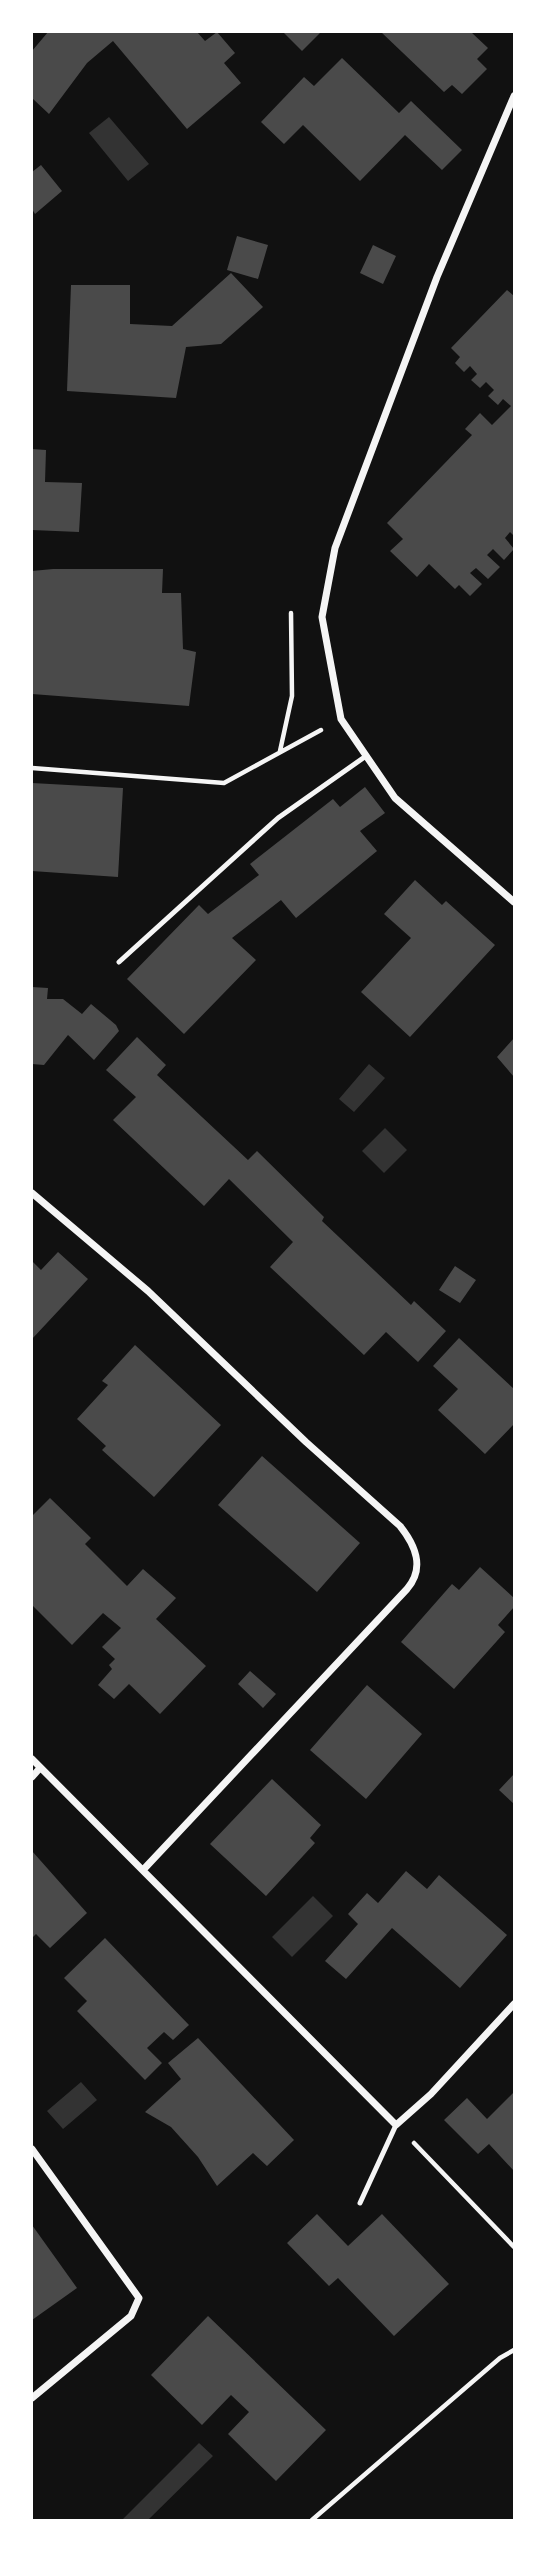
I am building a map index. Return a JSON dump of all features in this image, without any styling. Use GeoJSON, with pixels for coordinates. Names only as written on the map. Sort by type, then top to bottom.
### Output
{"type":"FeatureCollection","features":[{"type":"Feature","properties":{"kind":"street"},"geometry":{"type":"LineString","coordinates":[[514,96],[437,277],[335,548],[322,617],[341,719],[395,797],[514,902]]}},
{"type":"Feature","properties":{"kind":"street"},"geometry":{"type":"LineString","coordinates":[[32,1194],[148,1291],[318,1453],[400,1526],[411,1540],[416,1555],[418,1571],[407,1589],[143,1870]]}},
{"type":"Feature","properties":{"kind":"street"},"geometry":{"type":"LineString","coordinates":[[32,1759],[396,2124],[431,2094],[514,2004]]}},
{"type":"Feature","properties":{"kind":"street"},"geometry":{"type":"LineString","coordinates":[[32,1777],[40,1769]]}},
{"type":"Feature","properties":{"kind":"street"},"geometry":{"type":"LineString","coordinates":[[32,2149],[139,2298],[131,2316],[32,2398]]}},
{"type":"Feature","properties":{"kind":"lane"},"geometry":{"type":"LineString","coordinates":[[119,962],[278,818],[366,756]]}},
{"type":"Feature","properties":{"kind":"lane"},"geometry":{"type":"LineString","coordinates":[[360,2203],[396,2124]]}},
{"type":"Feature","properties":{"kind":"path"},"geometry":{"type":"LineString","coordinates":[[280,752],[292,696],[291,613]]}},
{"type":"Feature","properties":{"kind":"path"},"geometry":{"type":"LineString","coordinates":[[32,768],[224,783],[341,719]]}},
{"type":"Feature","properties":{"kind":"path"},"geometry":{"type":"LineString","coordinates":[[396,2124],[514,2247]]}},
{"type":"Feature","properties":{"kind":"path"},"geometry":{"type":"LineString","coordinates":[[312,2521],[500,2358],[514,2350]]}},
{"type":"Feature","properties":{"kind":"shaded area"},"geometry":{"type":"Polygon","coordinates":[[[109,117],[149,164],[128,181],[89,133],[109,117]]]}},
{"type":"Feature","properties":{"kind":"shaded area"},"geometry":{"type":"Polygon","coordinates":[[[369,1064],[385,1078],[354,1112],[339,1099],[369,1064]]]}},
{"type":"Feature","properties":{"kind":"shaded area"},"geometry":{"type":"Polygon","coordinates":[[[385,1128],[407,1150],[384,1173],[362,1151],[385,1128]]]}},
{"type":"Feature","properties":{"kind":"shaded area"},"geometry":{"type":"Polygon","coordinates":[[[313,1896],[333,1916],[292,1957],[272,1937],[313,1896]]]}},
{"type":"Feature","properties":{"kind":"shaded area"},"geometry":{"type":"Polygon","coordinates":[[[81,2082],[97,2100],[63,2129],[47,2111],[81,2082]]]}},
{"type":"Feature","properties":{"kind":"shaded area"},"geometry":{"type":"Polygon","coordinates":[[[199,2443],[213,2456],[148,2520],[122,2520],[199,2443]]]}},
{"type":"Feature","properties":{"kind":"building"},"geometry":{"type":"Polygon","coordinates":[[[48,32],[197,32],[205,41],[217,32],[235,53],[224,63],[241,83],[187,129],[113,41],[87,63],[49,114],[32,98],[32,51],[48,32]]]}},
{"type":"Feature","properties":{"kind":"building"},"geometry":{"type":"Polygon","coordinates":[[[283,32],[321,32],[302,51],[283,32]]]}},
{"type":"Feature","properties":{"kind":"building"},"geometry":{"type":"Polygon","coordinates":[[[381,32],[471,32],[488,48],[477,59],[487,69],[462,94],[452,85],[444,92],[381,32]]]}},
{"type":"Feature","properties":{"kind":"building"},"geometry":{"type":"Polygon","coordinates":[[[342,58],[399,113],[411,101],[462,150],[442,170],[405,135],[360,181],[303,125],[284,144],[261,122],[304,77],[314,86],[342,58]]]}},
{"type":"Feature","properties":{"kind":"building"},"geometry":{"type":"Polygon","coordinates":[[[41,165],[62,191],[35,214],[32,209],[32,172],[41,165]]]}},
{"type":"Feature","properties":{"kind":"building"},"geometry":{"type":"Polygon","coordinates":[[[237,236],[268,245],[258,279],[227,270],[237,236]]]}},
{"type":"Feature","properties":{"kind":"building"},"geometry":{"type":"Polygon","coordinates":[[[373,245],[396,256],[383,284],[360,273],[373,245]]]}},
{"type":"Feature","properties":{"kind":"building"},"geometry":{"type":"Polygon","coordinates":[[[231,273],[263,307],[221,344],[186,347],[176,398],[67,391],[71,285],[130,285],[130,324],[172,326],[231,273]]]}},
{"type":"Feature","properties":{"kind":"building"},"geometry":{"type":"Polygon","coordinates":[[[507,290],[514,296],[514,536],[510,532],[505,538],[514,549],[504,560],[493,549],[487,555],[500,567],[488,579],[476,568],[470,573],[482,584],[470,596],[459,585],[455,589],[429,564],[417,577],[390,551],[403,539],[387,523],[472,435],[465,429],[480,413],[492,425],[511,406],[503,399],[498,405],[488,396],[494,390],[486,382],[480,388],[471,380],[477,374],[470,366],[464,372],[455,363],[460,357],[451,348],[507,290]]]}},
{"type":"Feature","properties":{"kind":"building"},"geometry":{"type":"Polygon","coordinates":[[[32,449],[46,450],[45,482],[82,483],[79,532],[32,530],[32,449]]]}},
{"type":"Feature","properties":{"kind":"building"},"geometry":{"type":"Polygon","coordinates":[[[163,569],[162,593],[181,593],[183,649],[196,652],[189,706],[32,694],[32,571],[163,569]]]}},
{"type":"Feature","properties":{"kind":"building"},"geometry":{"type":"Polygon","coordinates":[[[32,783],[123,788],[118,877],[32,871],[32,783]]]}},
{"type":"Feature","properties":{"kind":"building"},"geometry":{"type":"Polygon","coordinates":[[[365,787],[385,813],[360,831],[377,851],[296,918],[281,900],[232,938],[256,960],[184,1034],[127,979],[199,905],[208,914],[259,875],[250,864],[333,799],[340,807],[365,787]]]}},
{"type":"Feature","properties":{"kind":"building"},"geometry":{"type":"Polygon","coordinates":[[[415,880],[442,905],[446,901],[495,945],[410,1037],[361,992],[411,938],[384,914],[415,880]]]}},
{"type":"Feature","properties":{"kind":"building"},"geometry":{"type":"Polygon","coordinates":[[[32,987],[48,988],[47,999],[63,999],[82,1014],[91,1004],[116,1025],[119,1031],[94,1060],[68,1035],[44,1065],[32,1064],[32,987]]]}},
{"type":"Feature","properties":{"kind":"building"},"geometry":{"type":"Polygon","coordinates":[[[137,1037],[166,1065],[157,1075],[248,1160],[257,1151],[324,1217],[322,1221],[411,1305],[414,1301],[446,1331],[418,1362],[386,1332],[364,1355],[270,1267],[293,1242],[229,1179],[204,1206],[113,1120],[136,1097],[106,1070],[137,1037]]]}},
{"type":"Feature","properties":{"kind":"building"},"geometry":{"type":"Polygon","coordinates":[[[514,1038],[514,1077],[497,1057],[514,1038]]]}},
{"type":"Feature","properties":{"kind":"building"},"geometry":{"type":"Polygon","coordinates":[[[58,1252],[88,1279],[32,1339],[32,1261],[41,1270],[58,1252]]]}},
{"type":"Feature","properties":{"kind":"building"},"geometry":{"type":"Polygon","coordinates":[[[455,1266],[476,1280],[460,1303],[439,1290],[455,1266]]]}},
{"type":"Feature","properties":{"kind":"building"},"geometry":{"type":"Polygon","coordinates":[[[459,1338],[514,1389],[514,1424],[485,1454],[438,1410],[458,1389],[433,1366],[459,1338]]]}},
{"type":"Feature","properties":{"kind":"building"},"geometry":{"type":"Polygon","coordinates":[[[135,1345],[221,1425],[154,1497],[102,1450],[106,1446],[77,1419],[108,1385],[102,1381],[135,1345]]]}},
{"type":"Feature","properties":{"kind":"building"},"geometry":{"type":"Polygon","coordinates":[[[262,1456],[360,1543],[317,1592],[218,1505],[262,1456]]]}},
{"type":"Feature","properties":{"kind":"building"},"geometry":{"type":"Polygon","coordinates":[[[50,1498],[91,1538],[85,1544],[127,1586],[143,1569],[176,1598],[156,1619],[206,1666],[160,1714],[129,1684],[114,1699],[98,1685],[112,1669],[109,1665],[115,1659],[102,1647],[121,1628],[103,1613],[72,1645],[32,1605],[32,1516],[50,1498]]]}},
{"type":"Feature","properties":{"kind":"building"},"geometry":{"type":"Polygon","coordinates":[[[480,1567],[514,1598],[514,1607],[498,1625],[505,1632],[454,1689],[401,1642],[452,1584],[459,1590],[480,1567]]]}},
{"type":"Feature","properties":{"kind":"building"},"geometry":{"type":"Polygon","coordinates":[[[250,1671],[276,1694],[263,1708],[238,1684],[250,1671]]]}},
{"type":"Feature","properties":{"kind":"building"},"geometry":{"type":"Polygon","coordinates":[[[367,1685],[422,1734],[366,1799],[310,1750],[367,1685]]]}},
{"type":"Feature","properties":{"kind":"building"},"geometry":{"type":"Polygon","coordinates":[[[514,1774],[514,1804],[499,1790],[514,1774]]]}},
{"type":"Feature","properties":{"kind":"building"},"geometry":{"type":"Polygon","coordinates":[[[272,1779],[321,1825],[310,1838],[315,1843],[266,1896],[210,1844],[272,1779]]]}},
{"type":"Feature","properties":{"kind":"building"},"geometry":{"type":"Polygon","coordinates":[[[32,1851],[87,1913],[50,1948],[36,1934],[32,1938],[32,1851]]]}},
{"type":"Feature","properties":{"kind":"building"},"geometry":{"type":"Polygon","coordinates":[[[406,1871],[427,1889],[439,1875],[507,1935],[460,1988],[392,1928],[346,1979],[325,1961],[358,1924],[348,1914],[367,1893],[378,1903],[406,1871]]]}},
{"type":"Feature","properties":{"kind":"building"},"geometry":{"type":"Polygon","coordinates":[[[105,1938],[189,2025],[173,2040],[164,2032],[147,2048],[162,2063],[145,2080],[77,2011],[87,2001],[64,1978],[105,1938]]]}},
{"type":"Feature","properties":{"kind":"building"},"geometry":{"type":"Polygon","coordinates":[[[198,2038],[294,2140],[267,2166],[253,2153],[217,2186],[198,2157],[171,2127],[145,2112],[181,2079],[168,2063],[198,2038]]]}},
{"type":"Feature","properties":{"kind":"building"},"geometry":{"type":"Polygon","coordinates":[[[514,2092],[514,2171],[489,2144],[478,2154],[444,2120],[467,2098],[487,2119],[514,2092]]]}},
{"type":"Feature","properties":{"kind":"building"},"geometry":{"type":"Polygon","coordinates":[[[317,2214],[348,2246],[382,2214],[449,2284],[394,2336],[338,2278],[329,2286],[287,2243],[317,2214]]]}},
{"type":"Feature","properties":{"kind":"building"},"geometry":{"type":"Polygon","coordinates":[[[32,2225],[77,2288],[32,2320],[32,2225]]]}},
{"type":"Feature","properties":{"kind":"building"},"geometry":{"type":"Polygon","coordinates":[[[208,2316],[326,2430],[276,2481],[228,2434],[249,2412],[231,2395],[202,2425],[151,2375],[208,2316]]]}}]}
